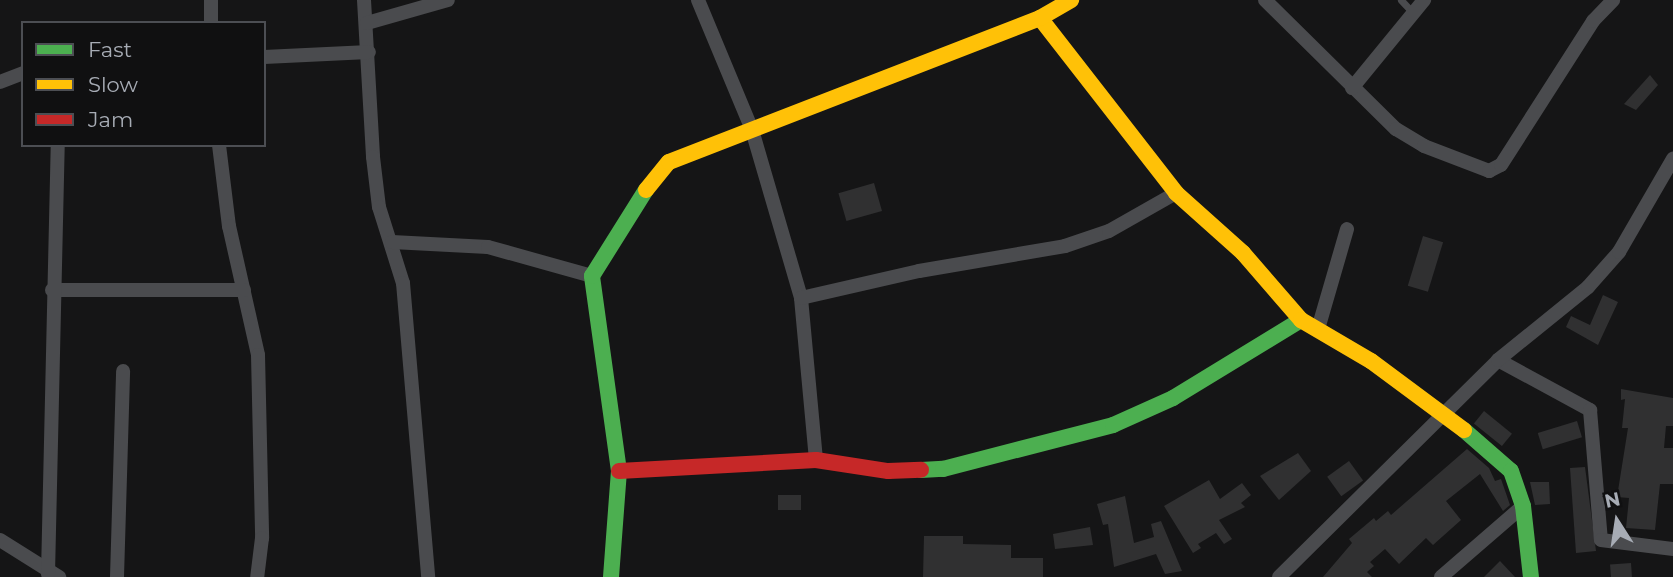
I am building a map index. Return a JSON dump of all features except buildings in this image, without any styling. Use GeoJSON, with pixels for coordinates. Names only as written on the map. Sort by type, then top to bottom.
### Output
{"type":"FeatureCollection","features":[{"type":"Feature","properties":{"kind":"street"},"geometry":{"type":"LineString","coordinates":[[211,0],[211,21]]}},
{"type":"Feature","properties":{"kind":"street"},"geometry":{"type":"LineString","coordinates":[[364,0],[379,207],[403,283],[428,577]]}},
{"type":"Feature","properties":{"kind":"street"},"geometry":{"type":"LineString","coordinates":[[367,23],[448,0]]}},
{"type":"Feature","properties":{"kind":"street"},"geometry":{"type":"LineString","coordinates":[[698,0],[752,130],[801,298],[816,460]]}},
{"type":"Feature","properties":{"kind":"street"},"geometry":{"type":"LineString","coordinates":[[611,577],[619,471],[592,276],[649,185],[668,162],[1040,18],[1071,0]]}},
{"type":"Feature","properties":{"kind":"street"},"geometry":{"type":"LineString","coordinates":[[1265,0],[1352,88],[1405,135],[1489,171],[1501,165],[1593,21],[1613,0]]}},
{"type":"Feature","properties":{"kind":"street"},"geometry":{"type":"LineString","coordinates":[[1352,88],[1424,0]]}},
{"type":"Feature","properties":{"kind":"street"},"geometry":{"type":"LineString","coordinates":[[1040,18],[1176,193],[1243,253],[1301,320],[1444,413],[1511,471],[1523,506],[1531,577]]}},
{"type":"Feature","properties":{"kind":"street"},"geometry":{"type":"LineString","coordinates":[[266,57],[369,52]]}},
{"type":"Feature","properties":{"kind":"street"},"geometry":{"type":"LineString","coordinates":[[0,82],[21,74]]}},
{"type":"Feature","properties":{"kind":"street"},"geometry":{"type":"LineString","coordinates":[[54,575],[52,290],[58,147]]}},
{"type":"Feature","properties":{"kind":"street"},"geometry":{"type":"LineString","coordinates":[[219,147],[258,355],[262,538],[257,577]]}},
{"type":"Feature","properties":{"kind":"street"},"geometry":{"type":"LineString","coordinates":[[1289,574],[1498,360],[1588,287],[1619,252],[1673,159]]}},
{"type":"Feature","properties":{"kind":"street"},"geometry":{"type":"LineString","coordinates":[[801,298],[919,271],[1065,246],[1109,231],[1176,193]]}},
{"type":"Feature","properties":{"kind":"street"},"geometry":{"type":"LineString","coordinates":[[1318,329],[1347,229]]}},
{"type":"Feature","properties":{"kind":"street"},"geometry":{"type":"LineString","coordinates":[[392,242],[488,247],[592,276]]}},
{"type":"Feature","properties":{"kind":"street"},"geometry":{"type":"LineString","coordinates":[[52,290],[244,290]]}},
{"type":"Feature","properties":{"kind":"street"},"geometry":{"type":"LineString","coordinates":[[619,471],[816,460],[888,471],[943,469],[1113,425],[1173,398],[1301,320]]}},
{"type":"Feature","properties":{"kind":"street"},"geometry":{"type":"LineString","coordinates":[[1498,360],[1590,410],[1601,540],[1673,549]]}},
{"type":"Feature","properties":{"kind":"street"},"geometry":{"type":"LineString","coordinates":[[117,577],[123,371]]}},
{"type":"Feature","properties":{"kind":"street"},"geometry":{"type":"LineString","coordinates":[[1441,577],[1523,506]]}},
{"type":"Feature","properties":{"kind":"street"},"geometry":{"type":"LineString","coordinates":[[0,540],[54,575]]}},
{"type":"Feature","properties":{"kind":"lane"},"geometry":{"type":"LineString","coordinates":[[1401,0],[1413,13]]}},
{"type":"Feature","properties":{"kind":"traffic: fast"},"geometry":{"type":"LineString","coordinates":[[611,577],[619,471],[592,276],[646,190]]}},
{"type":"Feature","properties":{"kind":"traffic: fast"},"geometry":{"type":"LineString","coordinates":[[921,470],[943,469],[1113,425],[1173,398],[1301,320]]}},
{"type":"Feature","properties":{"kind":"traffic: fast"},"geometry":{"type":"LineString","coordinates":[[1464,430],[1511,471],[1523,506],[1531,577]]}},
{"type":"Feature","properties":{"kind":"traffic: slow"},"geometry":{"type":"LineString","coordinates":[[646,190],[669,162],[1040,18],[1071,0]]}},
{"type":"Feature","properties":{"kind":"traffic: slow"},"geometry":{"type":"LineString","coordinates":[[1040,18],[1176,193],[1243,253],[1301,320],[1371,361],[1464,430]]}},
{"type":"Feature","properties":{"kind":"traffic: jam"},"geometry":{"type":"LineString","coordinates":[[619,471],[816,460],[888,471],[921,470]]}}]}
